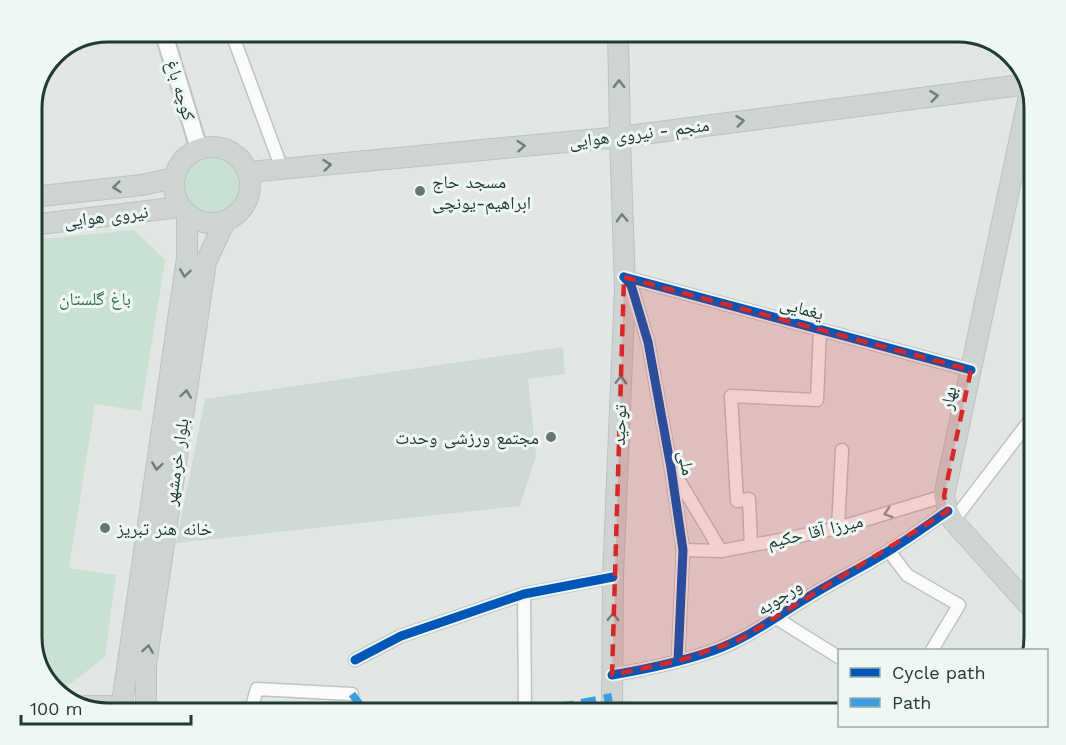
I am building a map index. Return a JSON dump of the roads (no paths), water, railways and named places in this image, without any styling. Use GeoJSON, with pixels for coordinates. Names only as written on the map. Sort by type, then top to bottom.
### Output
{"type":"FeatureCollection","features":[{"type":"Feature","properties":{"kind":"main road","name":"کوچه باغ"},"geometry":{"type":"LineString","coordinates":[[167,42],[199,149]]}},
{"type":"Feature","properties":{"kind":"main road","name":"توحید"},"geometry":{"type":"LineString","coordinates":[[612,703],[613,577],[624,276],[618,42]]}},
{"type":"Feature","properties":{"kind":"main road","name":"منجم - نیروی هوایی"},"geometry":{"type":"LineString","coordinates":[[248,172],[620,137],[1019,85]]}},
{"type":"Feature","properties":{"kind":"main road","name":"بهار"},"geometry":{"type":"LineString","coordinates":[[948,509],[970,370],[1024,119]]}},
{"type":"Feature","properties":{"kind":"main road"},"geometry":{"type":"LineString","coordinates":[[219,147],[229,150],[244,164],[248,172],[250,192],[246,202],[234,217],[225,221],[215,224],[195,220],[176,198],[174,178],[177,168],[190,153],[199,149],[219,147]]}},
{"type":"Feature","properties":{"kind":"main road","name":"نیروی هوایی"},"geometry":{"type":"LineString","coordinates":[[42,196],[142,185],[174,178]]}},
{"type":"Feature","properties":{"kind":"main road","name":"نیروی هوایی"},"geometry":{"type":"LineString","coordinates":[[42,224],[184,210]]}},
{"type":"Feature","properties":{"kind":"main road","name":"بلوار خرمشهر"},"geometry":{"type":"LineString","coordinates":[[149,703],[146,665],[159,512],[187,258],[184,210]]}},
{"type":"Feature","properties":{"kind":"main road","name":"بلوار خرمشهر"},"geometry":{"type":"LineString","coordinates":[[117,703],[159,512],[206,262],[225,221]]}},
{"type":"Feature","properties":{"kind":"main road"},"geometry":{"type":"LineString","coordinates":[[948,509],[1024,598]]}},
{"type":"Feature","properties":{"kind":"street"},"geometry":{"type":"LineString","coordinates":[[235,42],[282,169]]}},
{"type":"Feature","properties":{"kind":"street","name":"یغمایی"},"geometry":{"type":"LineString","coordinates":[[624,276],[970,370]]}},
{"type":"Feature","properties":{"kind":"street","name":"ملی"},"geometry":{"type":"LineString","coordinates":[[624,276],[631,285],[648,342],[683,550],[678,661]]}},
{"type":"Feature","properties":{"kind":"street"},"geometry":{"type":"LineString","coordinates":[[752,545],[749,500],[737,501],[731,396],[816,400],[820,330]]}},
{"type":"Feature","properties":{"kind":"street","name":"ورجویه"},"geometry":{"type":"LineString","coordinates":[[612,675],[678,661],[714,651],[739,640],[889,550],[948,509],[1024,427]]}},
{"type":"Feature","properties":{"kind":"street"},"geometry":{"type":"LineString","coordinates":[[838,528],[842,450]]}},
{"type":"Feature","properties":{"kind":"street"},"geometry":{"type":"LineString","coordinates":[[671,468],[721,550]]}},
{"type":"Feature","properties":{"kind":"street","name":"میرزا آقا حکیم"},"geometry":{"type":"LineString","coordinates":[[683,550],[721,550],[948,509]]}},
{"type":"Feature","properties":{"kind":"street"},"geometry":{"type":"LineString","coordinates":[[889,550],[907,575],[959,605],[933,649]]}},
{"type":"Feature","properties":{"kind":"street"},"geometry":{"type":"LineString","coordinates":[[355,660],[401,636],[524,594],[613,577]]}},
{"type":"Feature","properties":{"kind":"street"},"geometry":{"type":"LineString","coordinates":[[524,594],[525,703]]}},
{"type":"Feature","properties":{"kind":"street"},"geometry":{"type":"LineString","coordinates":[[776,618],[838,657]]}},
{"type":"Feature","properties":{"kind":"street"},"geometry":{"type":"LineString","coordinates":[[253,703],[257,689],[352,694]]}},
{"type":"Feature","properties":{"kind":"place","name":"مسجد حاج ابراهیم-یونچی"},"geometry":{"type":"Point","coordinates":[420,191]}},
{"type":"Feature","properties":{"kind":"place","name":"مجتمع ورزشی وحدت"},"geometry":{"type":"Point","coordinates":[551,437]}},
{"type":"Feature","properties":{"kind":"place","name":"خانه هنر تبریز"},"geometry":{"type":"Point","coordinates":[105,528]}},
{"type":"Feature","properties":{"kind":"park label","name":"باغ گلستان"},"geometry":{"type":"Point","coordinates":[95,298]}}]}
